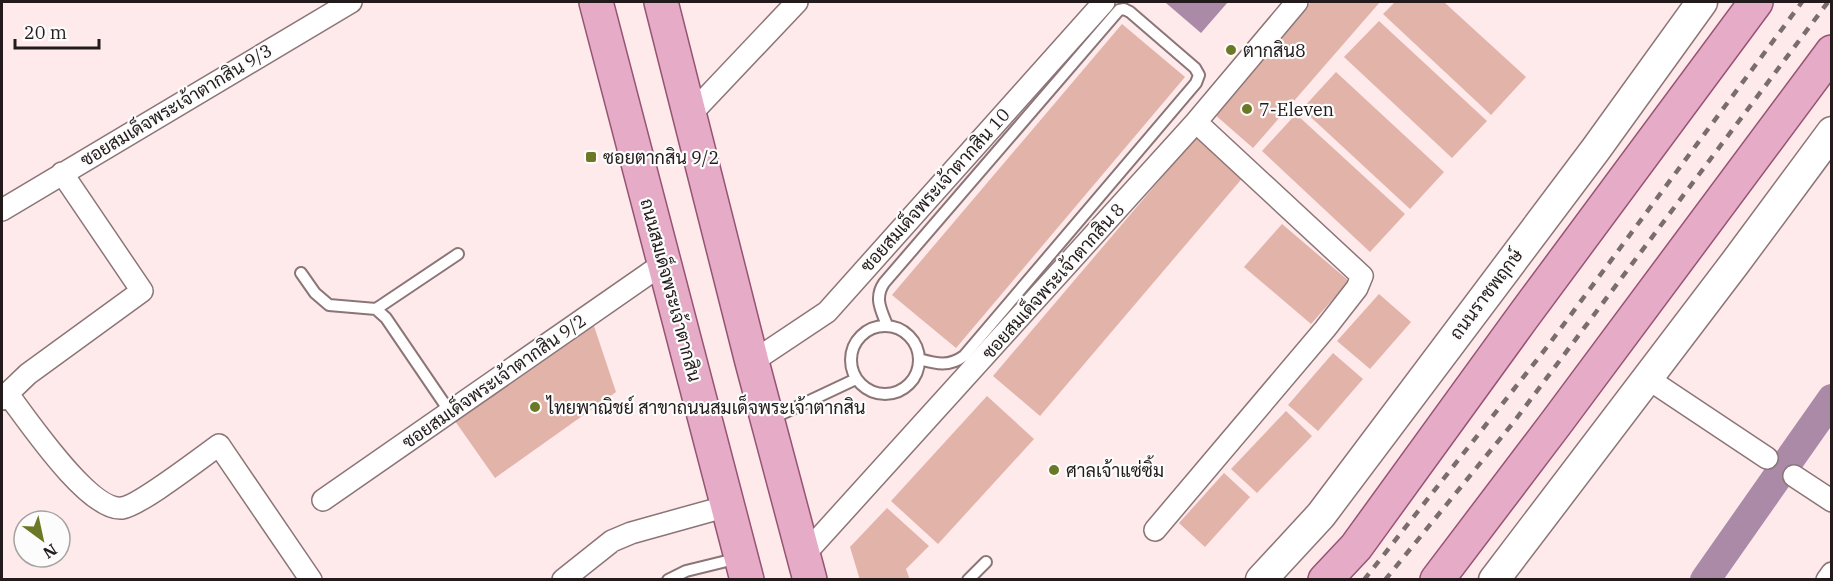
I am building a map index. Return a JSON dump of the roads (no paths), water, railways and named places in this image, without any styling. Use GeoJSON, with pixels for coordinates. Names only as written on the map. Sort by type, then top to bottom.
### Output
{"type":"FeatureCollection","features":[{"type":"Feature","properties":{"kind":"main road","name":"ถนนสมเด็จพระเจ้าตากสิน"},"geometry":{"type":"LineString","coordinates":[[596,2],[744,568]]}},
{"type":"Feature","properties":{"kind":"main road"},"geometry":{"type":"LineString","coordinates":[[661,2],[752,362],[807,567]]}},
{"type":"Feature","properties":{"kind":"main road","name":"ถนนราชพฤกษ์"},"geometry":{"type":"LineString","coordinates":[[1261,579],[1322,514],[1596,149],[1702,2]]}},
{"type":"Feature","properties":{"kind":"main road"},"geometry":{"type":"LineString","coordinates":[[1325,579],[1356,547],[1756,2]]}},
{"type":"Feature","properties":{"kind":"main road"},"geometry":{"type":"LineString","coordinates":[[1437,579],[1832,52]]}},
{"type":"Feature","properties":{"kind":"main road"},"geometry":{"type":"LineString","coordinates":[[1494,579],[1832,132]]}},
{"type":"Feature","properties":{"kind":"street","name":"ซอยสมเด็จพระเจ้าตากสิน 9/3"},"geometry":{"type":"LineString","coordinates":[[2,210],[351,2]]}},
{"type":"Feature","properties":{"kind":"street"},"geometry":{"type":"LineString","coordinates":[[690,115],[797,2]]}},
{"type":"Feature","properties":{"kind":"street","name":"ซอยสมเด็จพระเจ้าตากสิน 10"},"geometry":{"type":"LineString","coordinates":[[752,362],[826,312],[1104,2]]}},
{"type":"Feature","properties":{"kind":"street","name":"ซอยสมเด็จพระเจ้าตากสิน 8"},"geometry":{"type":"LineString","coordinates":[[807,567],[1196,122],[1297,2]]}},
{"type":"Feature","properties":{"kind":"street"},"geometry":{"type":"LineString","coordinates":[[1155,530],[1325,329],[1357,288],[1362,276],[1196,122]]}},
{"type":"Feature","properties":{"kind":"street"},"geometry":{"type":"LineString","coordinates":[[62,173],[142,291],[28,374],[4,396],[73,479],[105,505],[123,508],[142,499],[219,445],[310,579]]}},
{"type":"Feature","properties":{"kind":"street","name":"ซอยสมเด็จพระเจ้าตากสิน 9/2"},"geometry":{"type":"LineString","coordinates":[[323,500],[664,263]]}},
{"type":"Feature","properties":{"kind":"street"},"geometry":{"type":"LineString","coordinates":[[1647,378],[1767,458]]}},
{"type":"Feature","properties":{"kind":"street"},"geometry":{"type":"LineString","coordinates":[[1794,476],[1832,501]]}},
{"type":"Feature","properties":{"kind":"street"},"geometry":{"type":"LineString","coordinates":[[563,579],[612,541],[631,533],[728,506]]}},
{"type":"Feature","properties":{"kind":"street"},"geometry":{"type":"LineString","coordinates":[[1827,579],[1832,573]]}},
{"type":"Feature","properties":{"kind":"lane"},"geometry":{"type":"LineString","coordinates":[[887,325],[878,300],[884,283],[1119,10],[1124,9],[1130,12],[1195,68],[1199,75],[1196,83],[964,356],[957,361],[943,365],[920,359]]}},
{"type":"Feature","properties":{"kind":"lane"},"geometry":{"type":"LineString","coordinates":[[376,309],[458,254]]}},
{"type":"Feature","properties":{"kind":"lane"},"geometry":{"type":"LineString","coordinates":[[301,273],[315,292],[329,305],[376,309],[386,318],[450,412]]}},
{"type":"Feature","properties":{"kind":"lane"},"geometry":{"type":"LineString","coordinates":[[887,325],[898,327],[908,333],[916,342],[920,359],[915,376],[908,385],[898,392],[887,394],[866,389],[856,379],[850,360],[857,339],[866,331],[887,325]]}},
{"type":"Feature","properties":{"kind":"lane"},"geometry":{"type":"LineString","coordinates":[[768,420],[856,379]]}},
{"type":"Feature","properties":{"kind":"lane"},"geometry":{"type":"LineString","coordinates":[[969,579],[986,562]]}},
{"type":"Feature","properties":{"kind":"lane"},"geometry":{"type":"LineString","coordinates":[[668,579],[744,568]]}},
{"type":"Feature","properties":{"kind":"waterway"},"geometry":{"type":"LineString","coordinates":[[1705,580],[1832,399]]}},
{"type":"Feature","properties":{"kind":"railway"},"geometry":{"type":"LineString","coordinates":[[1364,580],[1547,347],[1802,2]]}},
{"type":"Feature","properties":{"kind":"railway"},"geometry":{"type":"LineString","coordinates":[[1385,580],[1513,423],[1828,2]]}},
{"type":"Feature","properties":{"kind":"place","name":"ตากสิน8"},"geometry":{"type":"Point","coordinates":[1231,50]}},
{"type":"Feature","properties":{"kind":"place","name":"7-Eleven"},"geometry":{"type":"Point","coordinates":[1247,109]}},
{"type":"Feature","properties":{"kind":"place","name":"ซอยตากสิน 9/2"},"geometry":{"type":"Point","coordinates":[591,157]}},
{"type":"Feature","properties":{"kind":"place","name":"ไทยพาณิชย์ สาขาถนนสมเด็จพระเจ้าตากสิน"},"geometry":{"type":"Point","coordinates":[535,407]}},
{"type":"Feature","properties":{"kind":"place","name":"ศาลเจ้าแซ่ซิ้ม"},"geometry":{"type":"Point","coordinates":[1054,470]}}]}
